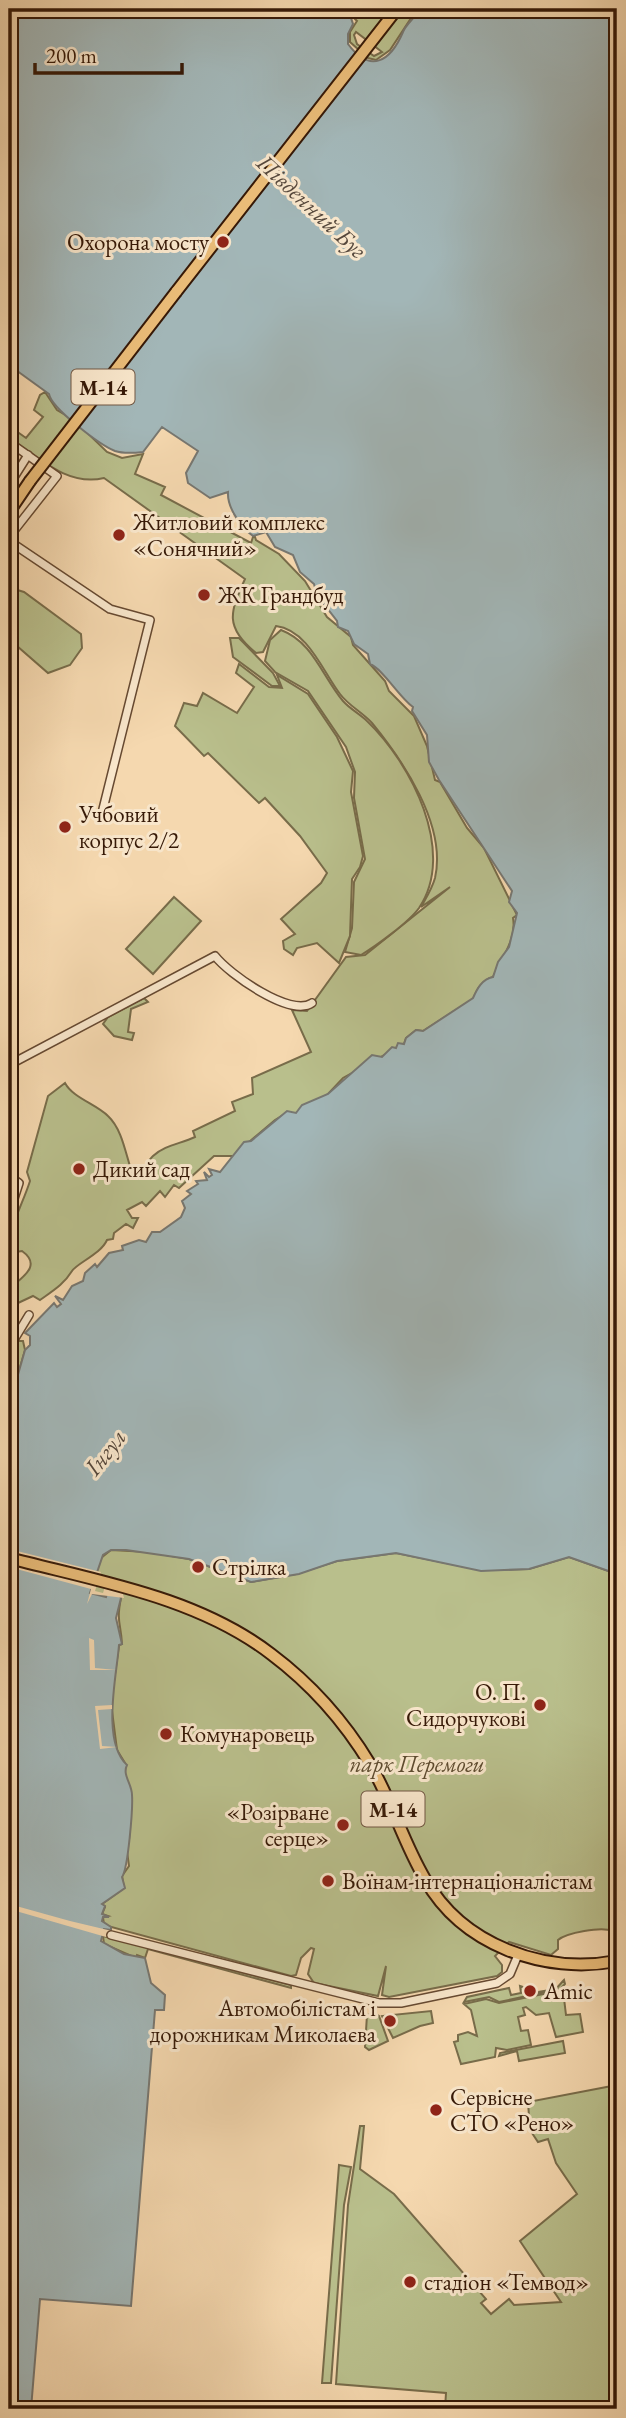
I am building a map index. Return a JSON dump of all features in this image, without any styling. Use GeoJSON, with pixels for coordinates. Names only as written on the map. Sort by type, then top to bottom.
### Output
{"type":"FeatureCollection","features":[{"type":"Feature","properties":{"kind":"highway","name":"М-14"},"geometry":{"type":"LineString","coordinates":[[9,512],[30,481],[397,9]]}},
{"type":"Feature","properties":{"kind":"highway","name":"М-14"},"geometry":{"type":"LineString","coordinates":[[9,1558],[176,1604],[223,1624],[271,1654],[321,1699],[350,1734],[385,1791],[418,1866],[438,1898],[476,1933],[519,1955],[568,1964],[617,1961]]}},
{"type":"Feature","properties":{"kind":"street"},"geometry":{"type":"LineString","coordinates":[[9,442],[57,476],[9,539],[110,609],[150,620],[101,817]]}},
{"type":"Feature","properties":{"kind":"street"},"geometry":{"type":"LineString","coordinates":[[9,485],[28,455]]}},
{"type":"Feature","properties":{"kind":"street"},"geometry":{"type":"LineString","coordinates":[[9,1065],[215,957],[239,978],[293,1007],[305,1008],[312,1003]]}},
{"type":"Feature","properties":{"kind":"street"},"geometry":{"type":"LineString","coordinates":[[9,1176],[18,1179],[18,1188],[9,1214]]}},
{"type":"Feature","properties":{"kind":"street"},"geometry":{"type":"LineString","coordinates":[[9,1348],[29,1315]]}},
{"type":"Feature","properties":{"kind":"street"},"geometry":{"type":"LineString","coordinates":[[111,1934],[298,1984],[390,2003],[497,1983],[510,1973],[519,1955]]}},
{"type":"Feature","properties":{"kind":"green space"},"geometry":{"type":"Polygon","coordinates":[[[348,9],[362,13],[368,9],[393,9],[368,41],[356,32],[354,35],[357,44],[374,56],[382,52],[373,45],[401,9],[417,9],[390,50],[376,60],[368,58],[350,42],[350,32],[357,21],[348,12],[348,9]]]}},
{"type":"Feature","properties":{"kind":"green space"},"geometry":{"type":"Polygon","coordinates":[[[45,392],[57,410],[74,420],[107,452],[122,458],[143,454],[135,474],[165,487],[161,495],[251,543],[254,534],[256,540],[279,554],[305,581],[327,617],[351,637],[353,645],[385,681],[389,691],[414,716],[427,746],[435,780],[440,782],[467,828],[484,848],[517,915],[513,918],[513,934],[508,949],[493,977],[480,986],[473,999],[423,1031],[416,1030],[406,1038],[404,1044],[343,1078],[328,1094],[296,1113],[285,1114],[275,1120],[237,1152],[236,1156],[214,1156],[179,1188],[174,1185],[165,1197],[160,1191],[146,1206],[142,1202],[127,1210],[132,1218],[138,1218],[133,1228],[126,1224],[114,1233],[113,1239],[107,1240],[100,1250],[75,1268],[62,1283],[40,1300],[33,1296],[18,1303],[16,1317],[9,1327],[9,1289],[28,1272],[31,1262],[22,1251],[9,1253],[10,1243],[30,1181],[27,1172],[48,1096],[65,1083],[73,1093],[108,1116],[118,1129],[134,1178],[158,1152],[195,1137],[193,1131],[235,1111],[232,1102],[253,1094],[252,1078],[311,1052],[292,1010],[307,1011],[346,957],[365,955],[450,887],[421,907],[434,882],[437,858],[435,837],[420,795],[384,738],[368,719],[340,694],[306,643],[287,629],[276,626],[263,652],[256,653],[239,635],[233,619],[233,610],[245,579],[104,478],[90,480],[65,474],[9,438],[9,426],[26,438],[43,417],[34,410],[40,395],[45,392]]]}},
{"type":"Feature","properties":{"kind":"green space"},"geometry":{"type":"Polygon","coordinates":[[[9,590],[24,592],[81,634],[82,648],[70,665],[48,673],[9,639],[9,590]]]}},
{"type":"Feature","properties":{"kind":"green space"},"geometry":{"type":"Polygon","coordinates":[[[281,630],[292,635],[309,651],[343,701],[367,721],[399,760],[424,809],[431,835],[433,861],[429,886],[419,908],[400,927],[361,955],[345,952],[352,928],[354,882],[365,859],[354,798],[355,772],[346,747],[308,691],[275,672],[265,661],[270,640],[281,630]]]}},
{"type":"Feature","properties":{"kind":"green space"},"geometry":{"type":"Polygon","coordinates":[[[230,638],[239,638],[273,673],[280,686],[272,686],[233,657],[230,638]]]}},
{"type":"Feature","properties":{"kind":"green space"},"geometry":{"type":"Polygon","coordinates":[[[239,664],[269,687],[282,688],[277,675],[308,694],[337,737],[353,771],[351,792],[363,856],[352,879],[350,936],[339,963],[317,943],[297,948],[293,955],[284,949],[283,941],[295,934],[281,919],[321,883],[327,873],[300,836],[265,798],[259,803],[208,753],[204,756],[175,726],[184,703],[197,706],[203,693],[237,713],[254,687],[236,673],[239,664]]]}},
{"type":"Feature","properties":{"kind":"green space"},"geometry":{"type":"Polygon","coordinates":[[[174,897],[201,921],[153,974],[126,949],[174,897]]]}},
{"type":"Feature","properties":{"kind":"green space"},"geometry":{"type":"Polygon","coordinates":[[[144,998],[148,1002],[131,1009],[128,1032],[134,1033],[132,1040],[114,1036],[103,1024],[108,1017],[144,998]]]}},
{"type":"Feature","properties":{"kind":"green space"},"geometry":{"type":"Polygon","coordinates":[[[23,1341],[25,1350],[9,1406],[9,1342],[14,1344],[23,1341]]]}},
{"type":"Feature","properties":{"kind":"green space","name":"парк Перемоги"},"geometry":{"type":"Polygon","coordinates":[[[111,1550],[148,1552],[189,1559],[251,1582],[296,1574],[337,1561],[396,1553],[481,1570],[529,1569],[569,1557],[617,1574],[617,1938],[614,1938],[612,1931],[607,1930],[576,1933],[558,1940],[558,1949],[551,1955],[509,1942],[495,1956],[502,1965],[502,1972],[497,1976],[389,1997],[382,1995],[386,1966],[378,1996],[314,1983],[308,1974],[314,1949],[311,1948],[301,1958],[296,1975],[291,1976],[104,1925],[103,1917],[108,1916],[102,1914],[105,1907],[102,1904],[124,1888],[122,1876],[129,1866],[126,1844],[129,1840],[132,1797],[124,1772],[125,1763],[117,1750],[111,1703],[119,1645],[122,1644],[119,1618],[121,1598],[90,1593],[101,1558],[111,1550]]]}},
{"type":"Feature","properties":{"kind":"green space"},"geometry":{"type":"Polygon","coordinates":[[[103,1936],[291,1985],[291,1988],[148,1949],[145,1958],[137,1955],[136,1958],[104,1944],[103,1936]]]}},
{"type":"Feature","properties":{"kind":"green space"},"geometry":{"type":"Polygon","coordinates":[[[564,1980],[565,1984],[560,1989],[499,2002],[489,1997],[464,2002],[467,1997],[509,1988],[511,1995],[521,1993],[520,1986],[526,1988],[526,1994],[556,1989],[564,1980]]]}},
{"type":"Feature","properties":{"kind":"green space"},"geometry":{"type":"Polygon","coordinates":[[[563,1990],[566,2015],[580,2014],[583,2032],[556,2037],[549,2013],[536,2015],[526,2007],[523,2008],[525,2015],[518,2017],[521,2031],[528,2030],[531,2045],[507,2050],[496,2048],[495,2057],[461,2064],[454,2042],[458,2041],[458,2035],[468,2032],[477,2036],[471,2010],[464,2004],[486,1999],[499,2003],[563,1990]]]}},
{"type":"Feature","properties":{"kind":"green space"},"geometry":{"type":"Polygon","coordinates":[[[431,2011],[433,2023],[393,2038],[382,2016],[431,2011]]]}},
{"type":"Feature","properties":{"kind":"green space"},"geometry":{"type":"Polygon","coordinates":[[[367,2015],[379,2016],[388,2041],[369,2050],[365,2047],[367,2015]]]}},
{"type":"Feature","properties":{"kind":"green space"},"geometry":{"type":"Polygon","coordinates":[[[563,2041],[565,2053],[519,2061],[517,2051],[499,2056],[500,2053],[563,2041]]]}},
{"type":"Feature","properties":{"kind":"green space"},"geometry":{"type":"Polygon","coordinates":[[[617,2085],[617,2409],[445,2409],[446,2393],[336,2384],[348,2205],[360,2126],[364,2126],[360,2169],[394,2194],[486,2299],[481,2303],[491,2314],[509,2299],[514,2305],[561,2302],[520,2241],[577,2194],[556,2163],[548,2139],[538,2142],[530,2130],[528,2102],[617,2085]]]}},
{"type":"Feature","properties":{"kind":"green space"},"geometry":{"type":"Polygon","coordinates":[[[339,2165],[351,2167],[344,2205],[331,2383],[322,2383],[339,2165]]]}},
{"type":"Feature","properties":{"kind":"water"},"geometry":{"type":"Polygon","coordinates":[[[9,9],[348,9],[353,24],[348,34],[348,44],[356,54],[372,61],[380,60],[393,50],[406,26],[419,10],[617,9],[617,1574],[569,1557],[529,1569],[481,1571],[396,1553],[337,1561],[299,1574],[251,1582],[189,1559],[126,1550],[111,1550],[103,1555],[90,1593],[106,1597],[110,1583],[114,1584],[121,1598],[116,1618],[122,1644],[119,1645],[112,1707],[114,1740],[127,1765],[132,1802],[128,1851],[122,1877],[125,1888],[102,1904],[105,1906],[102,1914],[109,1917],[103,1917],[102,1921],[111,1927],[111,1930],[104,1929],[101,1941],[124,1954],[145,1958],[151,1983],[165,1995],[164,2010],[155,2010],[131,2306],[40,2299],[31,2409],[9,2409],[9,1406],[25,1350],[30,1345],[30,1336],[25,1333],[54,1303],[57,1307],[61,1304],[55,1296],[63,1300],[72,1286],[83,1281],[85,1273],[95,1264],[97,1267],[109,1253],[123,1250],[122,1246],[139,1240],[146,1242],[152,1232],[160,1232],[181,1217],[185,1208],[182,1201],[191,1194],[187,1191],[198,1184],[196,1181],[207,1180],[204,1172],[209,1177],[212,1175],[209,1169],[220,1172],[244,1142],[251,1141],[287,1111],[296,1113],[302,1105],[328,1094],[372,1055],[382,1057],[392,1047],[396,1048],[398,1043],[404,1044],[406,1038],[416,1030],[423,1031],[473,998],[483,982],[493,977],[498,962],[509,947],[517,913],[509,902],[512,891],[429,762],[427,735],[412,711],[413,707],[380,671],[370,664],[368,654],[354,644],[348,631],[338,627],[337,621],[317,595],[314,584],[300,572],[293,555],[275,547],[266,532],[253,536],[248,532],[232,511],[228,492],[210,498],[188,483],[186,473],[198,451],[162,427],[143,452],[115,451],[77,426],[58,408],[49,394],[9,365],[9,9]]]}},
{"type":"Feature","properties":{"kind":"pier"},"geometry":{"type":"Polygon","coordinates":[[[9,1549],[101,1572],[95,1591],[103,1593],[107,1580],[122,1591],[124,1598],[92,1594],[87,1604],[91,1589],[9,1567],[9,1549]]]}},
{"type":"Feature","properties":{"kind":"pier"},"geometry":{"type":"Polygon","coordinates":[[[89,1638],[94,1640],[95,1668],[116,1670],[90,1670],[89,1638]]]}},
{"type":"Feature","properties":{"kind":"pier"},"geometry":{"type":"Polygon","coordinates":[[[112,1705],[112,1709],[98,1710],[102,1746],[117,1747],[100,1749],[95,1706],[112,1705]]]}},
{"type":"Feature","properties":{"kind":"pier"},"geometry":{"type":"Polygon","coordinates":[[[9,1904],[112,1931],[106,1937],[9,1909],[9,1904]]]}},
{"type":"Feature","properties":{"kind":"place","name":"Охорона мосту"},"geometry":{"type":"Point","coordinates":[223,242]}},
{"type":"Feature","properties":{"kind":"place","name":"Житловий комплекс «Сонячний»"},"geometry":{"type":"Point","coordinates":[119,535]}},
{"type":"Feature","properties":{"kind":"place","name":"ЖК Грандбуд"},"geometry":{"type":"Point","coordinates":[204,595]}},
{"type":"Feature","properties":{"kind":"place","name":"Учбовий корпус 2/2"},"geometry":{"type":"Point","coordinates":[65,827]}},
{"type":"Feature","properties":{"kind":"place","name":"Дикий сад"},"geometry":{"type":"Point","coordinates":[79,1169]}},
{"type":"Feature","properties":{"kind":"place","name":"Стрілка"},"geometry":{"type":"Point","coordinates":[198,1567]}},
{"type":"Feature","properties":{"kind":"place","name":"О. П. Сидорчукові"},"geometry":{"type":"Point","coordinates":[540,1705]}},
{"type":"Feature","properties":{"kind":"place","name":"Комунаровець"},"geometry":{"type":"Point","coordinates":[166,1734]}},
{"type":"Feature","properties":{"kind":"place","name":"«Розірване серце»"},"geometry":{"type":"Point","coordinates":[343,1825]}},
{"type":"Feature","properties":{"kind":"place","name":"Воїнам-інтернаціоналістам"},"geometry":{"type":"Point","coordinates":[328,1881]}},
{"type":"Feature","properties":{"kind":"place","name":"Amic"},"geometry":{"type":"Point","coordinates":[530,1991]}},
{"type":"Feature","properties":{"kind":"place","name":"Автомобілістам і дорожникам Миколаєва"},"geometry":{"type":"Point","coordinates":[390,2021]}},
{"type":"Feature","properties":{"kind":"place","name":"Сервісне СТО «Рено»"},"geometry":{"type":"Point","coordinates":[436,2110]}},
{"type":"Feature","properties":{"kind":"place","name":"стадіон «Темвод»"},"geometry":{"type":"Point","coordinates":[410,2282]}},
{"type":"Feature","properties":{"kind":"water label","name":"Південний Буг"},"geometry":{"type":"Point","coordinates":[312,206]}},
{"type":"Feature","properties":{"kind":"water label","name":"Інгул"},"geometry":{"type":"Point","coordinates":[105,1452]}}]}
